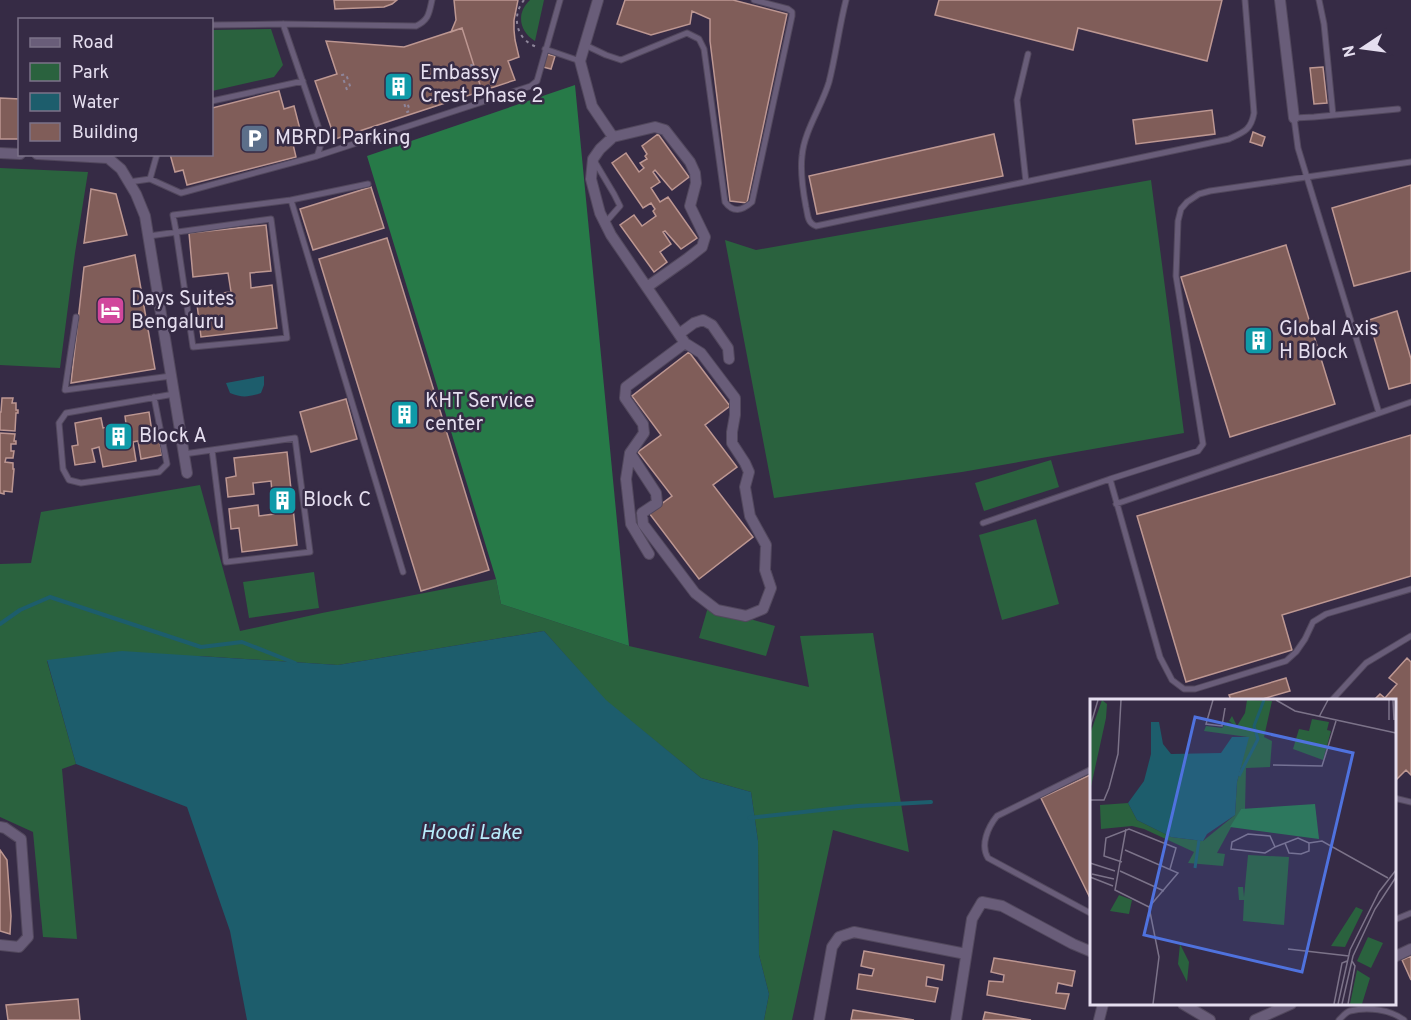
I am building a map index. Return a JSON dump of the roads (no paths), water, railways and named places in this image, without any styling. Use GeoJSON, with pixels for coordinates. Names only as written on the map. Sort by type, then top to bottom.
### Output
{"type":"FeatureCollection","features":[{"type":"Feature","properties":{"kind":"street"},"geometry":{"type":"LineString","coordinates":[[1280,0],[1294,118]]}},
{"type":"Feature","properties":{"kind":"street"},"geometry":{"type":"LineString","coordinates":[[594,1],[580,61],[592,106],[613,137]]}},
{"type":"Feature","properties":{"kind":"street"},"geometry":{"type":"LineString","coordinates":[[630,453],[656,493],[657,503],[642,513],[643,524],[695,593],[717,610],[746,616],[763,609],[771,588],[765,570],[766,545],[750,516],[745,487],[749,472],[746,463],[732,443],[735,398],[701,353],[682,339],[611,235],[600,213],[591,179],[593,159],[613,137],[655,127],[665,130],[690,162],[695,173],[696,183],[690,206],[705,237],[702,247],[647,287]]}},
{"type":"Feature","properties":{"kind":"street"},"geometry":{"type":"LineString","coordinates":[[0,153],[18,154]]}},
{"type":"Feature","properties":{"kind":"street"},"geometry":{"type":"LineString","coordinates":[[72,156],[108,158],[121,169],[136,194],[145,216],[187,473]]}},
{"type":"Feature","properties":{"kind":"street"},"geometry":{"type":"LineString","coordinates":[[649,554],[631,524],[626,479],[630,453],[644,434],[643,424],[625,398],[626,387],[682,339],[694,322],[703,320],[712,325],[728,348],[729,359]]}},
{"type":"Feature","properties":{"kind":"street"},"geometry":{"type":"LineString","coordinates":[[0,827],[21,838],[28,937],[19,947],[0,945]]}},
{"type":"Feature","properties":{"kind":"street"},"geometry":{"type":"LineString","coordinates":[[956,1020],[972,919],[981,902],[1002,906],[1090,951]]}},
{"type":"Feature","properties":{"kind":"street"},"geometry":{"type":"LineString","coordinates":[[819,1020],[832,947],[839,937],[854,932],[966,954]]}},
{"type":"Feature","properties":{"kind":"street"},"geometry":{"type":"LineString","coordinates":[[1396,956],[1411,949]]}},
{"type":"Feature","properties":{"kind":"street"},"geometry":{"type":"LineString","coordinates":[[1100,1020],[1103,1005]]}},
{"type":"Feature","properties":{"kind":"street"},"geometry":{"type":"LineString","coordinates":[[1185,1005],[1210,1020]]}},
{"type":"Feature","properties":{"kind":"street"},"geometry":{"type":"LineString","coordinates":[[1255,1020],[1287,1005]]}},
{"type":"Feature","properties":{"kind":"lane"},"geometry":{"type":"LineString","coordinates":[[213,25],[417,26],[428,16],[432,0]]}},
{"type":"Feature","properties":{"kind":"lane"},"geometry":{"type":"LineString","coordinates":[[129,182],[150,178],[181,193],[318,156],[531,86],[537,81],[560,0]]}},
{"type":"Feature","properties":{"kind":"lane"},"geometry":{"type":"LineString","coordinates":[[585,45],[621,60],[687,33],[699,39],[704,49],[725,201],[729,208],[744,208],[752,202],[792,16],[792,12],[788,9],[754,0]]}},
{"type":"Feature","properties":{"kind":"lane"},"geometry":{"type":"LineString","coordinates":[[846,0],[828,83],[802,155],[801,176],[804,198],[809,221],[816,226],[1229,139],[1247,130],[1254,113],[1245,0]]}},
{"type":"Feature","properties":{"kind":"lane"},"geometry":{"type":"LineString","coordinates":[[1319,0],[1324,24],[1333,115]]}},
{"type":"Feature","properties":{"kind":"lane"},"geometry":{"type":"LineString","coordinates":[[283,24],[320,132],[321,144],[318,156]]}},
{"type":"Feature","properties":{"kind":"lane"},"geometry":{"type":"LineString","coordinates":[[545,50],[580,61]]}},
{"type":"Feature","properties":{"kind":"lane"},"geometry":{"type":"LineString","coordinates":[[1026,182],[1017,100],[1028,54]]}},
{"type":"Feature","properties":{"kind":"lane"},"geometry":{"type":"LineString","coordinates":[[213,101],[303,81]]}},
{"type":"Feature","properties":{"kind":"lane"},"geometry":{"type":"LineString","coordinates":[[1379,413],[1298,148],[1294,118],[1398,109]]}},
{"type":"Feature","properties":{"kind":"lane"},"geometry":{"type":"LineString","coordinates":[[150,178],[156,156]]}},
{"type":"Feature","properties":{"kind":"lane"},"geometry":{"type":"LineString","coordinates":[[593,159],[620,206],[605,223]]}},
{"type":"Feature","properties":{"kind":"lane"},"geometry":{"type":"LineString","coordinates":[[983,523],[1198,451],[1203,444],[1176,276],[1178,221],[1181,209],[1187,202],[1199,194],[1210,191],[1411,162]]}},
{"type":"Feature","properties":{"kind":"lane"},"geometry":{"type":"LineString","coordinates":[[148,236],[176,231],[271,219],[287,338],[193,347],[176,231],[173,214],[291,200],[368,184]]}},
{"type":"Feature","properties":{"kind":"lane"},"geometry":{"type":"LineString","coordinates":[[291,200],[403,572]]}},
{"type":"Feature","properties":{"kind":"lane"},"geometry":{"type":"LineString","coordinates":[[76,317],[66,390],[171,376]]}},
{"type":"Feature","properties":{"kind":"lane"},"geometry":{"type":"LineString","coordinates":[[154,397],[167,464],[159,472],[81,483],[69,480],[63,469],[59,423],[66,413],[154,397],[174,394]]}},
{"type":"Feature","properties":{"kind":"lane"},"geometry":{"type":"LineString","coordinates":[[1116,504],[1411,402]]}},
{"type":"Feature","properties":{"kind":"lane"},"geometry":{"type":"LineString","coordinates":[[184,454],[212,450],[296,438],[310,552],[226,562],[212,450]]}},
{"type":"Feature","properties":{"kind":"lane"},"geometry":{"type":"LineString","coordinates":[[1110,479],[1160,657],[1172,680],[1184,689],[1196,689],[1286,661],[1296,652],[1313,622],[1326,614],[1411,588]]}},
{"type":"Feature","properties":{"kind":"lane"},"geometry":{"type":"LineString","coordinates":[[1333,699],[1366,663],[1411,636]]}},
{"type":"Feature","properties":{"kind":"lane"},"geometry":{"type":"LineString","coordinates":[[1090,771],[997,816],[990,826],[984,851],[988,858],[1090,913]]}},
{"type":"Feature","properties":{"kind":"lane"},"geometry":{"type":"LineString","coordinates":[[1396,798],[1411,802]]}},
{"type":"Feature","properties":{"kind":"lane"},"geometry":{"type":"LineString","coordinates":[[1396,920],[1411,913]]}},
{"type":"Feature","properties":{"kind":"lane"},"geometry":{"type":"LineString","coordinates":[[1345,1005],[1348,1011]]}},
{"type":"Feature","properties":{"kind":"lane"},"geometry":{"type":"LineString","coordinates":[[1339,1020],[1348,1011],[1374,1010],[1390,1012],[1404,1020]]}},
{"type":"Feature","properties":{"kind":"water"},"geometry":{"type":"Polygon","coordinates":[[[264,376],[261,393],[249,396],[230,393],[226,383],[264,376]]]}},
{"type":"Feature","properties":{"kind":"water","name":"Hoodi Lake"},"geometry":{"type":"Polygon","coordinates":[[[544,631],[606,700],[701,778],[751,792],[758,841],[759,955],[769,994],[764,1020],[247,1020],[230,931],[187,807],[76,764],[47,660],[122,651],[338,665],[544,631]]]}},
{"type":"Feature","properties":{"kind":"waterway"},"geometry":{"type":"LineString","coordinates":[[0,624],[20,610],[50,597],[201,647],[242,642],[295,663]]}},
{"type":"Feature","properties":{"kind":"waterway"},"geometry":{"type":"LineString","coordinates":[[749,818],[858,806],[931,802]]}},
{"type":"Feature","properties":{"kind":"place","name":"Embassy Crest Phase 2"},"geometry":{"type":"Point","coordinates":[399,86]}},
{"type":"Feature","properties":{"kind":"place","name":"MBRDI Parking"},"geometry":{"type":"Point","coordinates":[254,139]}},
{"type":"Feature","properties":{"kind":"place","name":"Days Suites Bengaluru"},"geometry":{"type":"Point","coordinates":[110,311]}},
{"type":"Feature","properties":{"kind":"place","name":"Global Axis H Block"},"geometry":{"type":"Point","coordinates":[1258,341]}},
{"type":"Feature","properties":{"kind":"place","name":"KHT Service center"},"geometry":{"type":"Point","coordinates":[404,414]}},
{"type":"Feature","properties":{"kind":"place","name":"Block A"},"geometry":{"type":"Point","coordinates":[118,437]}},
{"type":"Feature","properties":{"kind":"place","name":"Block C"},"geometry":{"type":"Point","coordinates":[282,501]}}]}
